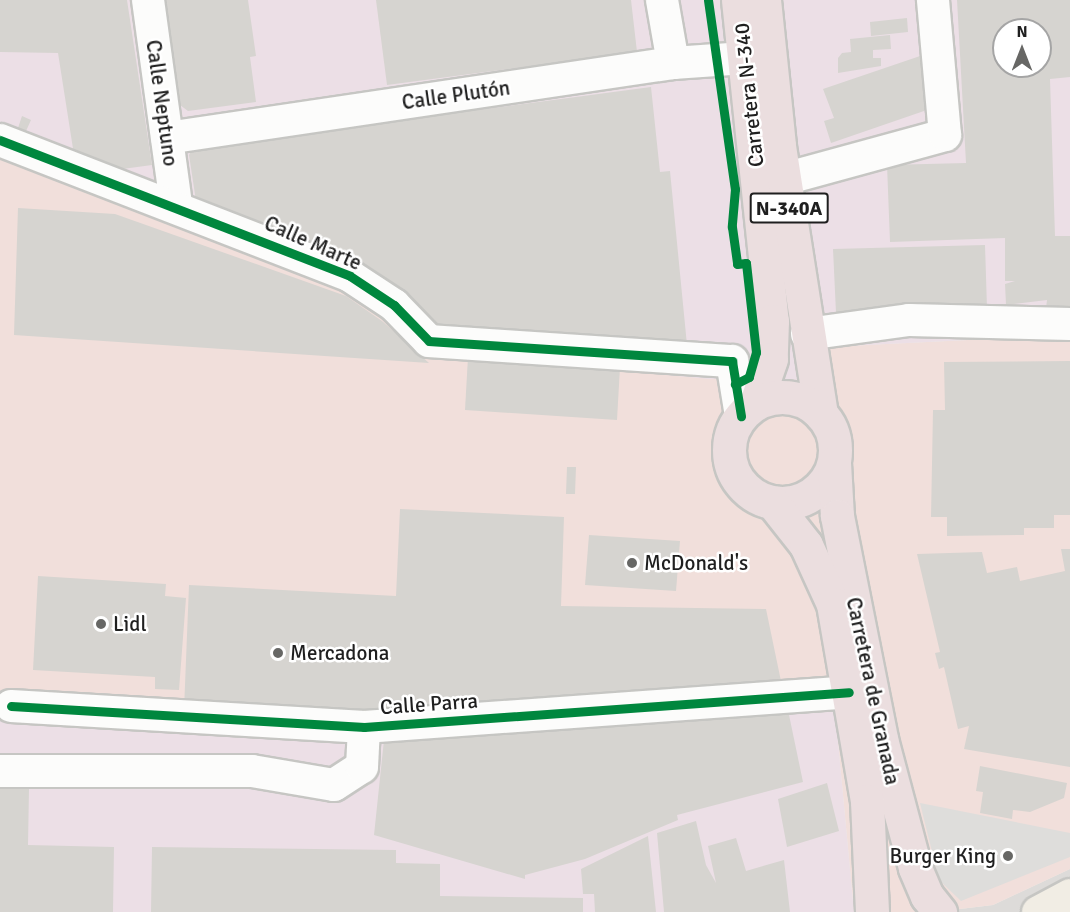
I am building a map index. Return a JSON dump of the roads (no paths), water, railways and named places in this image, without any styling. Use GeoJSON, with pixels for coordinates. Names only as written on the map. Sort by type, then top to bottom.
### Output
{"type":"FeatureCollection","features":[{"type":"Feature","properties":{"kind":"highway","name":"Carretera N-340"},"geometry":{"type":"LineString","coordinates":[[738,0],[745,58],[772,184]]}},
{"type":"Feature","properties":{"kind":"highway","name":"N-340A"},"geometry":{"type":"LineString","coordinates":[[764,0],[772,184],[771,359],[749,410],[731,432],[729,460],[737,480],[754,496],[773,503]]}},
{"type":"Feature","properties":{"kind":"highway","name":"N-340A"},"geometry":{"type":"LineString","coordinates":[[772,184],[807,334],[822,415],[834,442],[834,463]]}},
{"type":"Feature","properties":{"kind":"highway"},"geometry":{"type":"LineString","coordinates":[[749,410],[784,397],[803,402],[822,415]]}},
{"type":"Feature","properties":{"kind":"highway"},"geometry":{"type":"LineString","coordinates":[[773,503],[792,503],[810,496],[820,488],[834,463]]}},
{"type":"Feature","properties":{"kind":"highway","name":"Carretera de Granada"},"geometry":{"type":"LineString","coordinates":[[834,463],[837,516],[881,739],[906,839],[927,896],[940,912]]}},
{"type":"Feature","properties":{"kind":"highway","name":"Carretera de Granada"},"geometry":{"type":"LineString","coordinates":[[773,503],[806,545],[823,576],[833,604],[867,801],[872,912]]}},
{"type":"Feature","properties":{"kind":"main road"},"geometry":{"type":"LineString","coordinates":[[1038,912],[1070,895]]}},
{"type":"Feature","properties":{"kind":"street","name":"Calle Neptuno"},"geometry":{"type":"LineString","coordinates":[[148,0],[176,205]]}},
{"type":"Feature","properties":{"kind":"street"},"geometry":{"type":"LineString","coordinates":[[662,0],[673,63]]}},
{"type":"Feature","properties":{"kind":"street"},"geometry":{"type":"LineString","coordinates":[[772,184],[945,135],[933,0]]}},
{"type":"Feature","properties":{"kind":"street","name":"Calle Plutón"},"geometry":{"type":"LineString","coordinates":[[167,138],[673,63],[745,58]]}},
{"type":"Feature","properties":{"kind":"street","name":"Calle Marte"},"geometry":{"type":"LineString","coordinates":[[0,140],[176,205],[350,276],[393,305],[429,341],[732,361],[749,410]]}},
{"type":"Feature","properties":{"kind":"street"},"geometry":{"type":"LineString","coordinates":[[807,334],[909,320],[1070,324]]}},
{"type":"Feature","properties":{"kind":"street","name":"Calle Parra"},"geometry":{"type":"LineString","coordinates":[[11,706],[364,727],[849,692]]}},
{"type":"Feature","properties":{"kind":"street"},"geometry":{"type":"LineString","coordinates":[[0,771],[252,771],[334,785],[362,768],[364,727]]}},
{"type":"Feature","properties":{"kind":"place","name":"McDonald's"},"geometry":{"type":"Point","coordinates":[632,563]}},
{"type":"Feature","properties":{"kind":"place","name":"Lidl"},"geometry":{"type":"Point","coordinates":[101,624]}},
{"type":"Feature","properties":{"kind":"place","name":"Mercadona"},"geometry":{"type":"Point","coordinates":[278,653]}},
{"type":"Feature","properties":{"kind":"place","name":"Burger King"},"geometry":{"type":"Point","coordinates":[1008,856]}}]}
